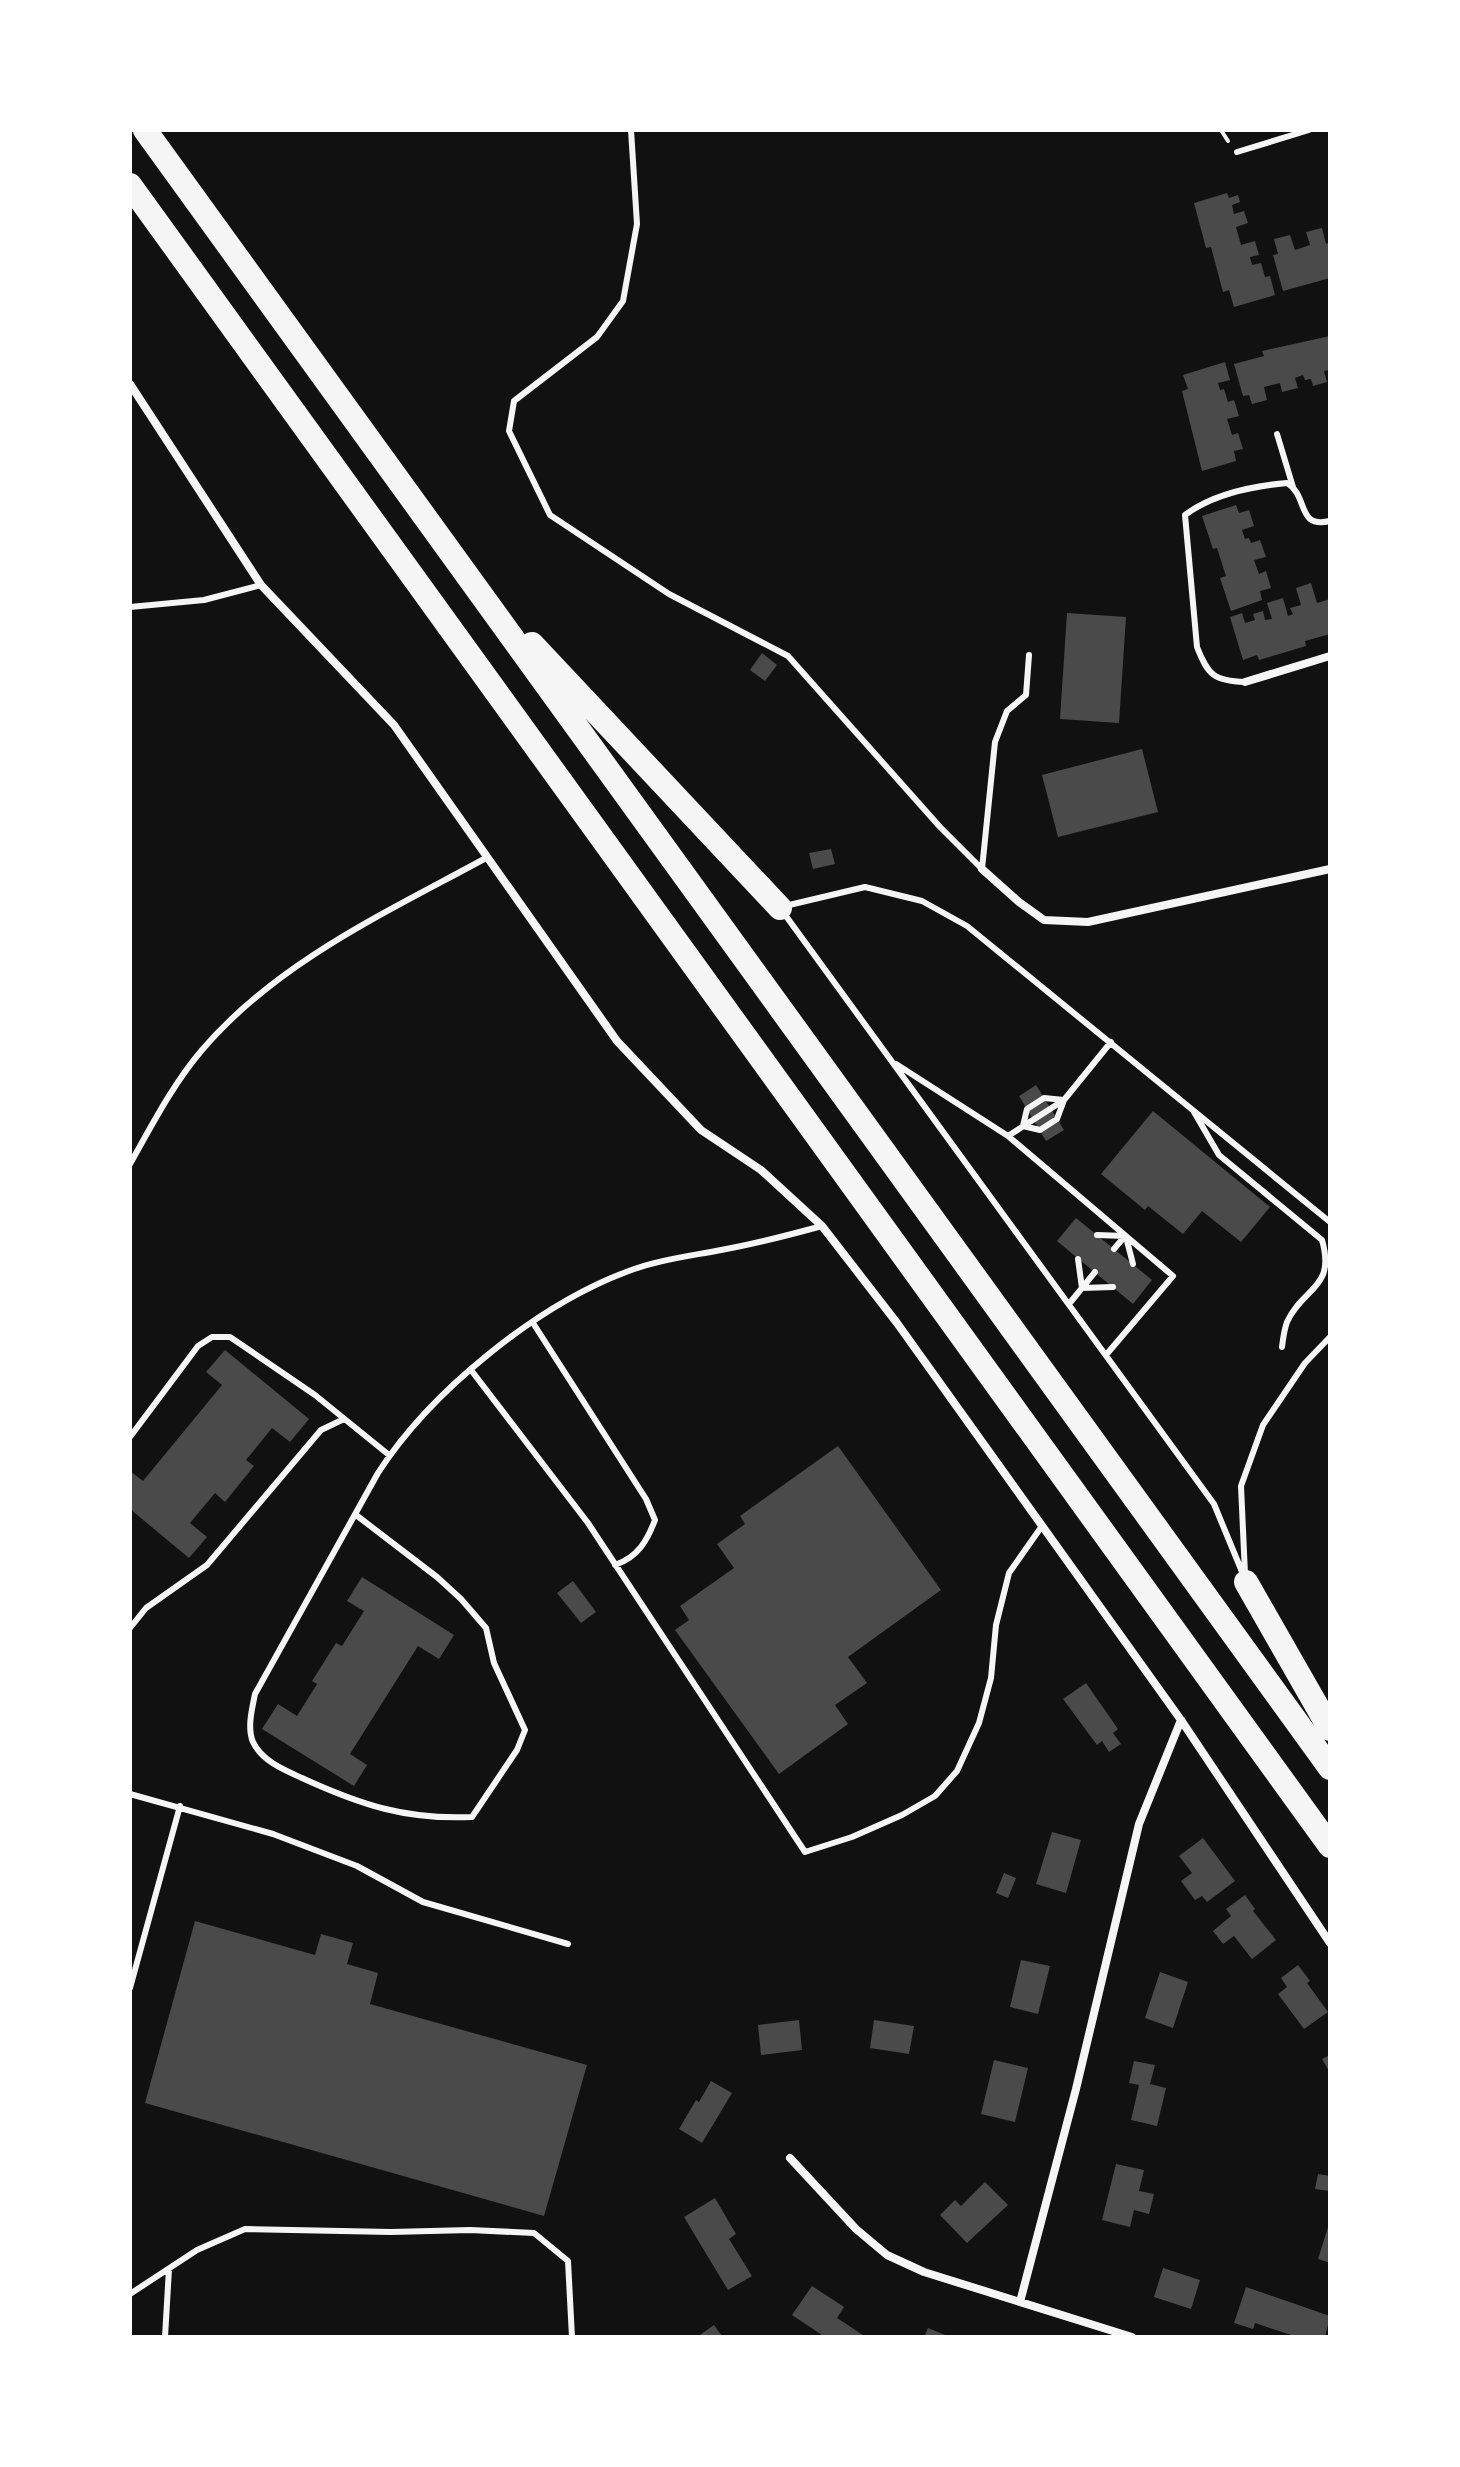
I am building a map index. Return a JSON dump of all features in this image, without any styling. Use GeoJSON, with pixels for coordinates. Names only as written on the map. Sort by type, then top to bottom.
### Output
{"type":"FeatureCollection","features":[{"type":"Feature","properties":{"kind":"highway"},"geometry":{"type":"LineString","coordinates":[[145,130],[1330,1768]]}},
{"type":"Feature","properties":{"kind":"highway"},"geometry":{"type":"LineString","coordinates":[[130,185],[1330,1846]]}},
{"type":"Feature","properties":{"kind":"highway"},"geometry":{"type":"LineString","coordinates":[[461,567],[780,908]]}},
{"type":"Feature","properties":{"kind":"highway"},"geometry":{"type":"LineString","coordinates":[[1246,1582],[1330,1729]]}},
{"type":"Feature","properties":{"kind":"street"},"geometry":{"type":"LineString","coordinates":[[130,384],[261,585],[394,725],[617,1041],[701,1130],[761,1170],[822,1226],[897,1323],[1181,1720],[1330,1943]]}},
{"type":"Feature","properties":{"kind":"street"},"geometry":{"type":"LineString","coordinates":[[1245,682],[1330,656]]}},
{"type":"Feature","properties":{"kind":"street"},"geometry":{"type":"LineString","coordinates":[[982,869],[1044,920],[1088,922],[1330,869]]}},
{"type":"Feature","properties":{"kind":"street"},"geometry":{"type":"LineString","coordinates":[[1020,2302],[1076,2089],[1139,1824],[1181,1720]]}},
{"type":"Feature","properties":{"kind":"street"},"geometry":{"type":"LineString","coordinates":[[790,2158],[856,2229],[887,2255],[924,2272],[1132,2337]]}},
{"type":"Feature","properties":{"kind":"lane"},"geometry":{"type":"LineString","coordinates":[[631,130],[637,224],[623,301],[597,337],[514,401],[509,431],[550,515],[669,594],[788,656],[940,827],[982,869]]}},
{"type":"Feature","properties":{"kind":"lane"},"geometry":{"type":"LineString","coordinates":[[1237,152],[1309,130]]}},
{"type":"Feature","properties":{"kind":"lane"},"geometry":{"type":"LineString","coordinates":[[1277,434],[1293,487],[1311,521],[1330,521]]}},
{"type":"Feature","properties":{"kind":"lane"},"geometry":{"type":"LineString","coordinates":[[1245,682],[1223,681],[1205,666],[1197,647],[1185,515],[1199,504],[1260,485],[1287,483],[1293,487]]}},
{"type":"Feature","properties":{"kind":"lane"},"geometry":{"type":"LineString","coordinates":[[130,607],[204,600],[261,585]]}},
{"type":"Feature","properties":{"kind":"lane"},"geometry":{"type":"LineString","coordinates":[[982,869],[995,742],[1007,711],[1026,695],[1029,655]]}},
{"type":"Feature","properties":{"kind":"lane"},"geometry":{"type":"LineString","coordinates":[[130,1164],[162,1107],[202,1050],[254,1000],[345,935],[486,858]]}},
{"type":"Feature","properties":{"kind":"lane"},"geometry":{"type":"LineString","coordinates":[[1246,1582],[1214,1504],[780,908],[865,887],[922,901],[967,926],[1330,1222]]}},
{"type":"Feature","properties":{"kind":"lane"},"geometry":{"type":"LineString","coordinates":[[1008,1136],[1064,1100],[1111,1042]]}},
{"type":"Feature","properties":{"kind":"lane"},"geometry":{"type":"LineString","coordinates":[[892,1062],[1008,1136],[1173,1276],[1106,1355]]}},
{"type":"Feature","properties":{"kind":"lane"},"geometry":{"type":"LineString","coordinates":[[1023,1126],[1027,1109],[1035,1103],[1044,1098],[1064,1100]]}},
{"type":"Feature","properties":{"kind":"lane"},"geometry":{"type":"LineString","coordinates":[[1023,1126],[1040,1130],[1057,1119],[1064,1100]]}},
{"type":"Feature","properties":{"kind":"lane"},"geometry":{"type":"LineString","coordinates":[[1192,1108],[1219,1155],[1322,1240],[1328,1261],[1321,1279],[1288,1322],[1282,1347]]}},
{"type":"Feature","properties":{"kind":"lane"},"geometry":{"type":"LineString","coordinates":[[356,1515],[437,1577],[486,1628],[494,1663],[525,1730],[517,1750],[472,1817],[391,1811],[354,1801],[263,1757],[252,1741],[250,1714],[255,1694],[389,1455],[439,1398],[471,1370],[533,1323],[580,1293],[627,1272],[665,1261],[772,1240],[822,1226]]}},
{"type":"Feature","properties":{"kind":"lane"},"geometry":{"type":"LineString","coordinates":[[1097,1235],[1125,1236]]}},
{"type":"Feature","properties":{"kind":"lane"},"geometry":{"type":"LineString","coordinates":[[1114,1249],[1125,1236]]}},
{"type":"Feature","properties":{"kind":"lane"},"geometry":{"type":"LineString","coordinates":[[1125,1236],[1133,1264]]}},
{"type":"Feature","properties":{"kind":"lane"},"geometry":{"type":"LineString","coordinates":[[1078,1259],[1082,1288]]}},
{"type":"Feature","properties":{"kind":"lane"},"geometry":{"type":"LineString","coordinates":[[1069,1304],[1095,1272]]}},
{"type":"Feature","properties":{"kind":"lane"},"geometry":{"type":"LineString","coordinates":[[1082,1288],[1113,1287]]}},
{"type":"Feature","properties":{"kind":"lane"},"geometry":{"type":"LineString","coordinates":[[533,1323],[646,1499],[655,1520],[641,1550],[627,1561],[615,1565]]}},
{"type":"Feature","properties":{"kind":"lane"},"geometry":{"type":"LineString","coordinates":[[130,1437],[198,1346],[212,1337],[230,1337],[389,1455]]}},
{"type":"Feature","properties":{"kind":"lane"},"geometry":{"type":"LineString","coordinates":[[1246,1582],[1241,1486],[1263,1425],[1305,1363],[1330,1337]]}},
{"type":"Feature","properties":{"kind":"lane"},"geometry":{"type":"LineString","coordinates":[[471,1370],[588,1523],[805,1852],[852,1837],[902,1815],[935,1796],[957,1771],[979,1723],[991,1678],[996,1625],[1009,1573],[1042,1526]]}},
{"type":"Feature","properties":{"kind":"lane"},"geometry":{"type":"LineString","coordinates":[[130,1628],[146,1608],[207,1565],[321,1430],[344,1419]]}},
{"type":"Feature","properties":{"kind":"lane"},"geometry":{"type":"LineString","coordinates":[[130,1794],[273,1834],[357,1866],[423,1902],[568,1944]]}},
{"type":"Feature","properties":{"kind":"lane"},"geometry":{"type":"LineString","coordinates":[[130,1988],[180,1806]]}},
{"type":"Feature","properties":{"kind":"lane"},"geometry":{"type":"LineString","coordinates":[[130,2294],[197,2250],[245,2229],[534,2233],[568,2261],[572,2337]]}},
{"type":"Feature","properties":{"kind":"lane"},"geometry":{"type":"LineString","coordinates":[[165,2337],[169,2269]]}},
{"type":"Feature","properties":{"kind":"building"},"geometry":{"type":"Polygon","coordinates":[[[1227,193],[1229,198],[1238,195],[1240,202],[1232,205],[1234,214],[1244,211],[1248,223],[1236,227],[1241,245],[1255,241],[1259,255],[1250,257],[1252,265],[1261,263],[1265,277],[1270,276],[1275,295],[1234,307],[1229,290],[1223,292],[1211,247],[1206,248],[1194,203],[1227,193]]]}},
{"type":"Feature","properties":{"kind":"building"},"geometry":{"type":"Polygon","coordinates":[[[1322,228],[1326,244],[1330,242],[1330,278],[1283,291],[1273,255],[1278,254],[1274,239],[1290,235],[1295,250],[1310,245],[1306,232],[1322,228]]]}},
{"type":"Feature","properties":{"kind":"building"},"geometry":{"type":"Polygon","coordinates":[[[1330,336],[1330,370],[1324,371],[1327,382],[1313,386],[1311,379],[1305,380],[1303,375],[1295,378],[1298,388],[1282,392],[1280,383],[1264,387],[1267,400],[1252,404],[1249,395],[1243,396],[1234,364],[1264,356],[1262,351],[1330,336]]]}},
{"type":"Feature","properties":{"kind":"building"},"geometry":{"type":"Polygon","coordinates":[[[1225,362],[1230,380],[1218,383],[1220,390],[1224,389],[1228,402],[1234,400],[1239,416],[1227,419],[1232,435],[1238,433],[1243,449],[1234,451],[1236,461],[1202,471],[1182,391],[1188,389],[1183,375],[1225,362]]]}},
{"type":"Feature","properties":{"kind":"building"},"geometry":{"type":"Polygon","coordinates":[[[1236,505],[1239,513],[1249,510],[1254,526],[1242,530],[1245,539],[1249,538],[1251,543],[1260,540],[1266,557],[1254,560],[1259,574],[1266,571],[1271,588],[1260,591],[1262,600],[1231,611],[1220,578],[1226,576],[1202,516],[1236,505]]]}},
{"type":"Feature","properties":{"kind":"building"},"geometry":{"type":"Polygon","coordinates":[[[1311,583],[1317,603],[1330,599],[1330,634],[1305,641],[1306,646],[1259,660],[1257,655],[1243,660],[1230,617],[1242,613],[1245,623],[1255,620],[1253,614],[1263,611],[1265,620],[1272,619],[1267,603],[1283,598],[1288,616],[1293,614],[1290,608],[1301,605],[1296,588],[1311,583]]]}},
{"type":"Feature","properties":{"kind":"building"},"geometry":{"type":"Polygon","coordinates":[[[1067,613],[1126,617],[1119,723],[1060,719],[1067,613]]]}},
{"type":"Feature","properties":{"kind":"building"},"geometry":{"type":"Polygon","coordinates":[[[762,653],[777,665],[765,681],[750,670],[762,653]]]}},
{"type":"Feature","properties":{"kind":"building"},"geometry":{"type":"Polygon","coordinates":[[[1142,749],[1158,812],[1058,837],[1042,775],[1142,749]]]}},
{"type":"Feature","properties":{"kind":"building"},"geometry":{"type":"Polygon","coordinates":[[[831,849],[835,864],[813,869],[809,853],[831,849]]]}},
{"type":"Feature","properties":{"kind":"building"},"geometry":{"type":"Polygon","coordinates":[[[1036,1085],[1064,1130],[1046,1141],[1019,1096],[1036,1085]]]}},
{"type":"Feature","properties":{"kind":"building"},"geometry":{"type":"Polygon","coordinates":[[[1153,1111],[1270,1207],[1241,1242],[1202,1211],[1183,1234],[1148,1206],[1145,1210],[1101,1174],[1153,1111]]]}},
{"type":"Feature","properties":{"kind":"building"},"geometry":{"type":"Polygon","coordinates":[[[1076,1218],[1152,1280],[1133,1304],[1057,1241],[1076,1218]]]}},
{"type":"Feature","properties":{"kind":"building"},"geometry":{"type":"Polygon","coordinates":[[[225,1350],[309,1419],[290,1442],[272,1428],[246,1460],[254,1466],[225,1502],[215,1493],[190,1523],[207,1537],[189,1558],[130,1509],[130,1471],[143,1481],[222,1385],[206,1372],[225,1350]]]}},
{"type":"Feature","properties":{"kind":"building"},"geometry":{"type":"Polygon","coordinates":[[[838,1446],[941,1590],[848,1657],[867,1683],[835,1705],[848,1724],[779,1774],[675,1630],[689,1620],[680,1606],[734,1568],[717,1544],[745,1524],[740,1516],[838,1446]]]}},
{"type":"Feature","properties":{"kind":"building"},"geometry":{"type":"Polygon","coordinates":[[[362,1577],[454,1635],[439,1659],[418,1646],[350,1754],[367,1765],[354,1786],[262,1729],[278,1704],[297,1716],[317,1684],[312,1681],[336,1643],[342,1646],[364,1611],[347,1601],[362,1577]]]}},
{"type":"Feature","properties":{"kind":"building"},"geometry":{"type":"Polygon","coordinates":[[[573,1581],[596,1612],[581,1623],[557,1593],[573,1581]]]}},
{"type":"Feature","properties":{"kind":"building"},"geometry":{"type":"Polygon","coordinates":[[[1086,1683],[1118,1729],[1113,1733],[1121,1744],[1109,1752],[1102,1741],[1097,1745],[1063,1699],[1086,1683]]]}},
{"type":"Feature","properties":{"kind":"building"},"geometry":{"type":"Polygon","coordinates":[[[1052,1832],[1081,1840],[1066,1893],[1036,1884],[1052,1832]]]}},
{"type":"Feature","properties":{"kind":"building"},"geometry":{"type":"Polygon","coordinates":[[[1203,1838],[1235,1881],[1207,1902],[1202,1896],[1195,1900],[1181,1881],[1192,1873],[1179,1856],[1203,1838]]]}},
{"type":"Feature","properties":{"kind":"building"},"geometry":{"type":"Polygon","coordinates":[[[1004,1873],[1016,1878],[1008,1898],[996,1893],[1004,1873]]]}},
{"type":"Feature","properties":{"kind":"building"},"geometry":{"type":"Polygon","coordinates":[[[1245,1895],[1255,1909],[1253,1911],[1276,1940],[1252,1959],[1234,1936],[1223,1944],[1213,1931],[1231,1916],[1226,1909],[1245,1895]]]}},
{"type":"Feature","properties":{"kind":"building"},"geometry":{"type":"Polygon","coordinates":[[[195,1921],[315,1955],[321,1934],[353,1943],[347,1964],[378,1973],[370,2004],[587,2065],[544,2216],[145,2103],[195,1921]]]}},
{"type":"Feature","properties":{"kind":"building"},"geometry":{"type":"Polygon","coordinates":[[[1021,1960],[1050,1966],[1038,2014],[1010,2007],[1021,1960]]]}},
{"type":"Feature","properties":{"kind":"building"},"geometry":{"type":"Polygon","coordinates":[[[1298,1965],[1328,2012],[1304,2029],[1278,1994],[1287,1987],[1281,1978],[1298,1965]]]}},
{"type":"Feature","properties":{"kind":"building"},"geometry":{"type":"Polygon","coordinates":[[[1160,1972],[1188,1982],[1173,2028],[1145,2018],[1160,1972]]]}},
{"type":"Feature","properties":{"kind":"building"},"geometry":{"type":"Polygon","coordinates":[[[799,2020],[802,2050],[761,2055],[758,2025],[799,2020]]]}},
{"type":"Feature","properties":{"kind":"building"},"geometry":{"type":"Polygon","coordinates":[[[874,2020],[914,2026],[909,2054],[870,2048],[874,2020]]]}},
{"type":"Feature","properties":{"kind":"building"},"geometry":{"type":"Polygon","coordinates":[[[1330,2055],[1330,2073],[1322,2059],[1330,2055]]]}},
{"type":"Feature","properties":{"kind":"building"},"geometry":{"type":"Polygon","coordinates":[[[994,2060],[1028,2068],[1015,2122],[981,2114],[994,2060]]]}},
{"type":"Feature","properties":{"kind":"building"},"geometry":{"type":"Polygon","coordinates":[[[1134,2061],[1155,2065],[1150,2084],[1166,2088],[1157,2126],[1131,2120],[1139,2085],[1129,2083],[1134,2061]]]}},
{"type":"Feature","properties":{"kind":"building"},"geometry":{"type":"Polygon","coordinates":[[[711,2081],[732,2093],[702,2143],[679,2129],[711,2081]]]}},
{"type":"Feature","properties":{"kind":"building"},"geometry":{"type":"Polygon","coordinates":[[[1116,2164],[1144,2170],[1139,2191],[1154,2194],[1149,2214],[1134,2210],[1130,2227],[1102,2220],[1116,2164]]]}},
{"type":"Feature","properties":{"kind":"building"},"geometry":{"type":"Polygon","coordinates":[[[1318,2174],[1330,2176],[1330,2191],[1315,2189],[1318,2174]]]}},
{"type":"Feature","properties":{"kind":"building"},"geometry":{"type":"Polygon","coordinates":[[[985,2182],[1008,2205],[967,2243],[940,2215],[955,2200],[961,2206],[985,2182]]]}},
{"type":"Feature","properties":{"kind":"building"},"geometry":{"type":"Polygon","coordinates":[[[715,2198],[736,2234],[729,2239],[752,2276],[728,2290],[684,2217],[715,2198]]]}},
{"type":"Feature","properties":{"kind":"building"},"geometry":{"type":"Polygon","coordinates":[[[1330,2224],[1330,2263],[1318,2259],[1330,2224]]]}},
{"type":"Feature","properties":{"kind":"building"},"geometry":{"type":"Polygon","coordinates":[[[1163,2268],[1200,2280],[1191,2309],[1154,2297],[1163,2268]]]}},
{"type":"Feature","properties":{"kind":"building"},"geometry":{"type":"Polygon","coordinates":[[[812,2286],[844,2307],[837,2318],[866,2337],[825,2337],[792,2315],[812,2286]]]}},
{"type":"Feature","properties":{"kind":"building"},"geometry":{"type":"Polygon","coordinates":[[[1246,2287],[1330,2316],[1325,2337],[1297,2337],[1255,2323],[1253,2329],[1234,2323],[1246,2287]]]}},
{"type":"Feature","properties":{"kind":"building"},"geometry":{"type":"Polygon","coordinates":[[[714,2325],[722,2336],[697,2337],[714,2325]]]}},
{"type":"Feature","properties":{"kind":"building"},"geometry":{"type":"Polygon","coordinates":[[[928,2328],[950,2337],[924,2337],[928,2328]]]}}]}
